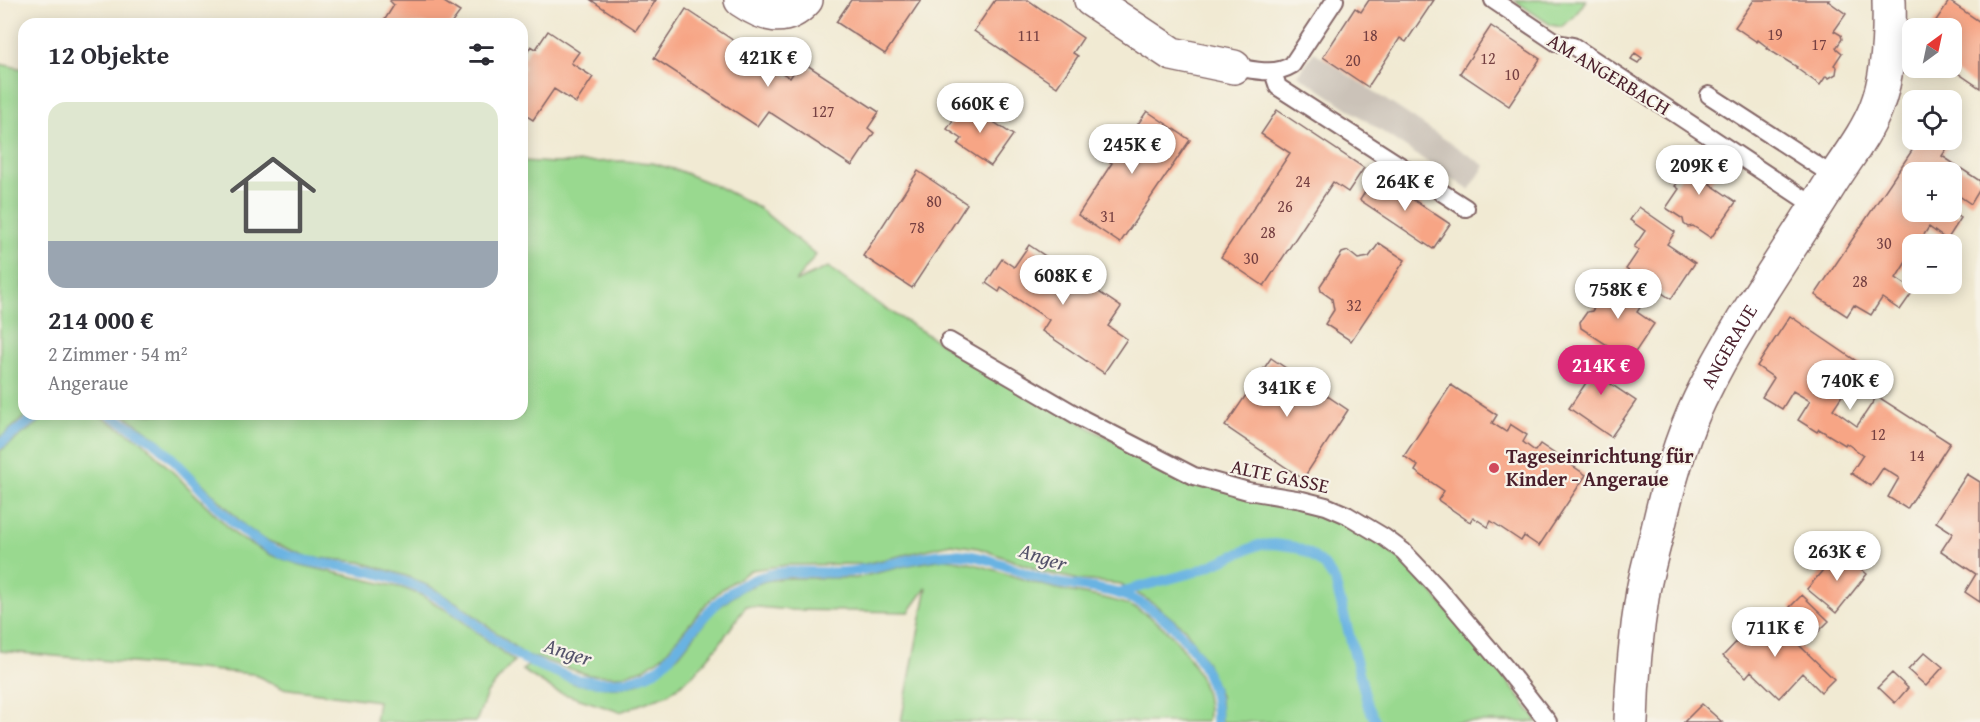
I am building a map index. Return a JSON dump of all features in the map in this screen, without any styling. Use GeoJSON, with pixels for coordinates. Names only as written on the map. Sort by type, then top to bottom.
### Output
{"type":"FeatureCollection","features":[{"type":"Feature","properties":{"kind":"street"},"geometry":{"type":"LineString","coordinates":[[741,0],[755,10],[770,15],[783,15],[795,10],[806,0]]}},
{"type":"Feature","properties":{"kind":"street"},"geometry":{"type":"LineString","coordinates":[[1091,0],[1172,54],[1234,67]]}},
{"type":"Feature","properties":{"kind":"street","name":"ANGERAUE"},"geometry":{"type":"LineString","coordinates":[[1631,722],[1643,591],[1665,498],[1681,443],[1698,401],[1718,364],[1771,275],[1860,138],[1876,107],[1890,26],[1889,0]]}},
{"type":"Feature","properties":{"kind":"lane"},"geometry":{"type":"LineString","coordinates":[[1234,67],[1273,72],[1292,65],[1335,0]]}},
{"type":"Feature","properties":{"kind":"lane","name":"AM ANGERBACH"},"geometry":{"type":"LineString","coordinates":[[1493,0],[1557,43],[1572,46],[1816,207]]}},
{"type":"Feature","properties":{"kind":"lane"},"geometry":{"type":"LineString","coordinates":[[1273,72],[1278,87],[1466,208]]}},
{"type":"Feature","properties":{"kind":"lane"},"geometry":{"type":"LineString","coordinates":[[1709,94],[1835,177]]}},
{"type":"Feature","properties":{"kind":"lane","name":"ALTE GASSE"},"geometry":{"type":"LineString","coordinates":[[949,341],[1083,419],[1194,476],[1248,491],[1326,506],[1347,515],[1384,537],[1404,551],[1437,587],[1548,722]]}},
{"type":"Feature","properties":{"kind":"shaded area"},"geometry":{"type":"Polygon","coordinates":[[[1314,52],[1485,166],[1469,190],[1298,75],[1314,52]]]}},
{"type":"Feature","properties":{"kind":"green space"},"geometry":{"type":"Polygon","coordinates":[[[1514,0],[1586,0],[1574,17],[1561,27],[1551,25],[1514,0]]]}},
{"type":"Feature","properties":{"kind":"green space"},"geometry":{"type":"Polygon","coordinates":[[[0,64],[18,68],[18,420],[21,420],[0,438],[0,64]]]}},
{"type":"Feature","properties":{"kind":"green space"},"geometry":{"type":"Polygon","coordinates":[[[528,161],[652,163],[680,171],[719,187],[759,208],[816,255],[795,282],[828,267],[877,303],[961,356],[1167,471],[1346,520],[1398,556],[1499,670],[1538,722],[1221,722],[1220,696],[1206,661],[1185,629],[1153,603],[1121,584],[1079,580],[1047,573],[978,548],[951,544],[865,564],[787,565],[751,570],[722,589],[707,603],[664,655],[644,669],[619,676],[589,675],[524,654],[462,606],[431,587],[406,576],[360,562],[309,557],[263,539],[245,526],[158,439],[131,420],[528,420],[528,161]]]}},
{"type":"Feature","properties":{"kind":"green space"},"geometry":{"type":"Polygon","coordinates":[[[42,420],[107,420],[143,442],[238,537],[271,555],[301,565],[403,588],[421,595],[453,614],[514,661],[487,693],[476,722],[375,722],[378,701],[282,688],[253,674],[0,651],[0,451],[42,420]]]}},
{"type":"Feature","properties":{"kind":"green space"},"geometry":{"type":"Polygon","coordinates":[[[944,559],[971,563],[1057,589],[1125,604],[1149,616],[1176,641],[1197,672],[1204,689],[1207,722],[901,722],[927,587],[909,612],[791,610],[746,606],[718,646],[693,675],[668,694],[620,712],[555,691],[522,670],[529,665],[575,684],[618,688],[639,683],[658,672],[679,655],[713,612],[742,590],[765,581],[785,578],[856,578],[944,559]]]}},
{"type":"Feature","properties":{"kind":"building"},"geometry":{"type":"Polygon","coordinates":[[[441,0],[460,12],[456,18],[386,18],[394,5],[390,1],[441,0]]]}},
{"type":"Feature","properties":{"kind":"building"},"geometry":{"type":"Polygon","coordinates":[[[591,0],[656,0],[636,30],[591,0]]]}},
{"type":"Feature","properties":{"kind":"building"},"geometry":{"type":"Polygon","coordinates":[[[851,0],[921,0],[885,54],[836,22],[851,0]]]}},
{"type":"Feature","properties":{"kind":"building"},"geometry":{"type":"Polygon","coordinates":[[[995,0],[1028,0],[1083,38],[1073,53],[1078,56],[1057,87],[974,31],[995,0]]]}},
{"type":"Feature","properties":{"kind":"building"},"geometry":{"type":"Polygon","coordinates":[[[1369,0],[1434,0],[1406,42],[1400,38],[1368,87],[1323,57],[1355,8],[1361,12],[1369,0]]]}},
{"type":"Feature","properties":{"kind":"building"},"geometry":{"type":"Polygon","coordinates":[[[1754,0],[1829,0],[1846,14],[1834,31],[1841,35],[1842,39],[1836,48],[1842,53],[1834,65],[1837,67],[1836,74],[1829,78],[1826,76],[1820,85],[1758,40],[1757,42],[1735,27],[1754,0]]]}},
{"type":"Feature","properties":{"kind":"building"},"geometry":{"type":"Polygon","coordinates":[[[1949,1],[1980,22],[1980,88],[1962,76],[1962,18],[1938,18],[1949,1]]]}},
{"type":"Feature","properties":{"kind":"building"},"geometry":{"type":"Polygon","coordinates":[[[686,9],[790,78],[801,61],[879,112],[868,128],[874,133],[852,166],[768,111],[757,126],[654,58],[686,9]]]}},
{"type":"Feature","properties":{"kind":"building"},"geometry":{"type":"Polygon","coordinates":[[[1491,26],[1540,59],[1509,106],[1460,73],[1491,26]]]}},
{"type":"Feature","properties":{"kind":"building"},"geometry":{"type":"Polygon","coordinates":[[[548,31],[579,52],[571,63],[593,77],[576,103],[554,89],[533,120],[528,117],[528,51],[531,46],[536,49],[548,31]]]}},
{"type":"Feature","properties":{"kind":"building"},"geometry":{"type":"Polygon","coordinates":[[[1635,53],[1642,58],[1638,63],[1631,59],[1635,53]]]}},
{"type":"Feature","properties":{"kind":"building"},"geometry":{"type":"Polygon","coordinates":[[[965,103],[1013,135],[991,166],[958,144],[962,139],[947,129],[965,103]]]}},
{"type":"Feature","properties":{"kind":"building"},"geometry":{"type":"Polygon","coordinates":[[[1277,110],[1364,168],[1348,192],[1333,182],[1264,286],[1221,257],[1290,153],[1261,134],[1277,110]]]}},
{"type":"Feature","properties":{"kind":"building"},"geometry":{"type":"Polygon","coordinates":[[[1147,111],[1190,140],[1120,243],[1078,215],[1112,163],[1098,154],[1116,128],[1129,137],[1147,111]]]}},
{"type":"Feature","properties":{"kind":"building"},"geometry":{"type":"Polygon","coordinates":[[[1681,147],[1718,172],[1710,184],[1736,202],[1711,238],[1693,226],[1688,227],[1684,224],[1683,219],[1666,208],[1679,189],[1675,186],[1687,169],[1672,160],[1681,147]]]}},
{"type":"Feature","properties":{"kind":"building"},"geometry":{"type":"Polygon","coordinates":[[[1912,150],[1946,150],[1942,156],[1951,162],[1904,162],[1912,150]]]}},
{"type":"Feature","properties":{"kind":"building"},"geometry":{"type":"Polygon","coordinates":[[[1902,165],[1902,222],[1958,222],[1951,234],[1939,234],[1929,227],[1924,234],[1902,234],[1902,268],[1896,278],[1902,282],[1902,294],[1911,294],[1900,310],[1882,298],[1871,315],[1854,305],[1847,316],[1815,295],[1902,165]]]}},
{"type":"Feature","properties":{"kind":"building"},"geometry":{"type":"Polygon","coordinates":[[[1962,169],[1980,181],[1980,189],[1971,204],[1962,198],[1962,169]]]}},
{"type":"Feature","properties":{"kind":"building"},"geometry":{"type":"Polygon","coordinates":[[[918,171],[967,204],[912,288],[863,256],[918,171]]]}},
{"type":"Feature","properties":{"kind":"building"},"geometry":{"type":"Polygon","coordinates":[[[1376,175],[1450,224],[1433,249],[1360,200],[1376,175]]]}},
{"type":"Feature","properties":{"kind":"building"},"geometry":{"type":"Polygon","coordinates":[[[1639,207],[1675,232],[1667,244],[1695,263],[1671,299],[1626,269],[1639,250],[1634,247],[1645,231],[1630,220],[1639,207]]]}},
{"type":"Feature","properties":{"kind":"building"},"geometry":{"type":"Polygon","coordinates":[[[1379,243],[1405,260],[1351,341],[1325,324],[1334,310],[1332,299],[1321,291],[1320,286],[1342,253],[1348,251],[1358,259],[1369,257],[1379,243]]]}},
{"type":"Feature","properties":{"kind":"building"},"geometry":{"type":"Polygon","coordinates":[[[1029,245],[1121,307],[1108,326],[1127,339],[1104,373],[1042,331],[1049,320],[1001,288],[999,292],[986,283],[1002,259],[1014,267],[1029,245]]]}},
{"type":"Feature","properties":{"kind":"building"},"geometry":{"type":"Polygon","coordinates":[[[1613,279],[1645,300],[1637,312],[1654,324],[1630,360],[1581,328],[1580,322],[1587,312],[1592,311],[1613,279]]]}},
{"type":"Feature","properties":{"kind":"building"},"geometry":{"type":"Polygon","coordinates":[[[1790,316],[1862,365],[1833,409],[1857,426],[1877,396],[1950,443],[1907,509],[1888,497],[1899,478],[1883,468],[1871,486],[1851,473],[1863,455],[1846,443],[1845,445],[1819,429],[1817,432],[1798,420],[1810,401],[1793,391],[1782,409],[1762,397],[1774,378],[1757,366],[1790,316]]]}},
{"type":"Feature","properties":{"kind":"building"},"geometry":{"type":"Polygon","coordinates":[[[1583,347],[1620,371],[1611,384],[1636,401],[1611,437],[1569,408],[1594,371],[1575,359],[1583,347]]]}},
{"type":"Feature","properties":{"kind":"building"},"geometry":{"type":"Polygon","coordinates":[[[1271,358],[1348,410],[1303,479],[1225,426],[1271,358]]]}},
{"type":"Feature","properties":{"kind":"building"},"geometry":{"type":"Polygon","coordinates":[[[1451,385],[1497,415],[1492,423],[1506,432],[1510,424],[1527,435],[1523,442],[1535,451],[1540,444],[1586,475],[1539,546],[1524,536],[1521,541],[1491,521],[1488,527],[1473,517],[1470,522],[1438,500],[1444,491],[1415,471],[1418,466],[1404,456],[1451,385]]]}},
{"type":"Feature","properties":{"kind":"building"},"geometry":{"type":"Polygon","coordinates":[[[1967,474],[1980,482],[1980,602],[1965,592],[1976,574],[1941,551],[1953,533],[1936,522],[1967,474]]]}},
{"type":"Feature","properties":{"kind":"building"},"geometry":{"type":"Polygon","coordinates":[[[1839,551],[1867,574],[1836,613],[1807,589],[1839,551]]]}},
{"type":"Feature","properties":{"kind":"building"},"geometry":{"type":"Polygon","coordinates":[[[1802,595],[1829,621],[1817,633],[1790,607],[1802,595]]]}},
{"type":"Feature","properties":{"kind":"building"},"geometry":{"type":"Polygon","coordinates":[[[1765,612],[1834,679],[1821,692],[1802,673],[1779,698],[1751,671],[1746,677],[1723,656],[1765,612]]]}},
{"type":"Feature","properties":{"kind":"building"},"geometry":{"type":"Polygon","coordinates":[[[1925,652],[1943,667],[1926,686],[1908,670],[1925,652]]]}},
{"type":"Feature","properties":{"kind":"building"},"geometry":{"type":"Polygon","coordinates":[[[1892,673],[1908,688],[1895,703],[1878,687],[1892,673]]]}},
{"type":"Feature","properties":{"kind":"building"},"geometry":{"type":"Polygon","coordinates":[[[1702,704],[1722,722],[1684,722],[1702,704]]]}},
{"type":"Feature","properties":{"kind":"waterway","name":"Anger"},"geometry":{"type":"LineString","coordinates":[[0,444],[32,420]]}},
{"type":"Feature","properties":{"kind":"waterway","name":"Anger"},"geometry":{"type":"LineString","coordinates":[[119,420],[154,442],[231,520],[259,542],[293,557],[370,572],[422,589],[435,595],[519,656],[574,679],[620,682],[639,678],[657,669],[719,601],[751,580],[784,572],[857,571],[925,557],[953,554],[989,560],[1048,581],[1119,594],[1157,613],[1188,643],[1200,661],[1215,701],[1216,722]]}},
{"type":"Feature","properties":{"kind":"waterway","name":"Anger"},"geometry":{"type":"LineString","coordinates":[[1117,593],[1195,572],[1258,545],[1275,544],[1295,547],[1310,554],[1325,566],[1335,581],[1368,706],[1376,722]]}},
{"type":"Feature","properties":{"kind":"place","name":"Tageseinrichtung für Kinder - Angeraue"},"geometry":{"type":"Point","coordinates":[1494,468]}}]}
